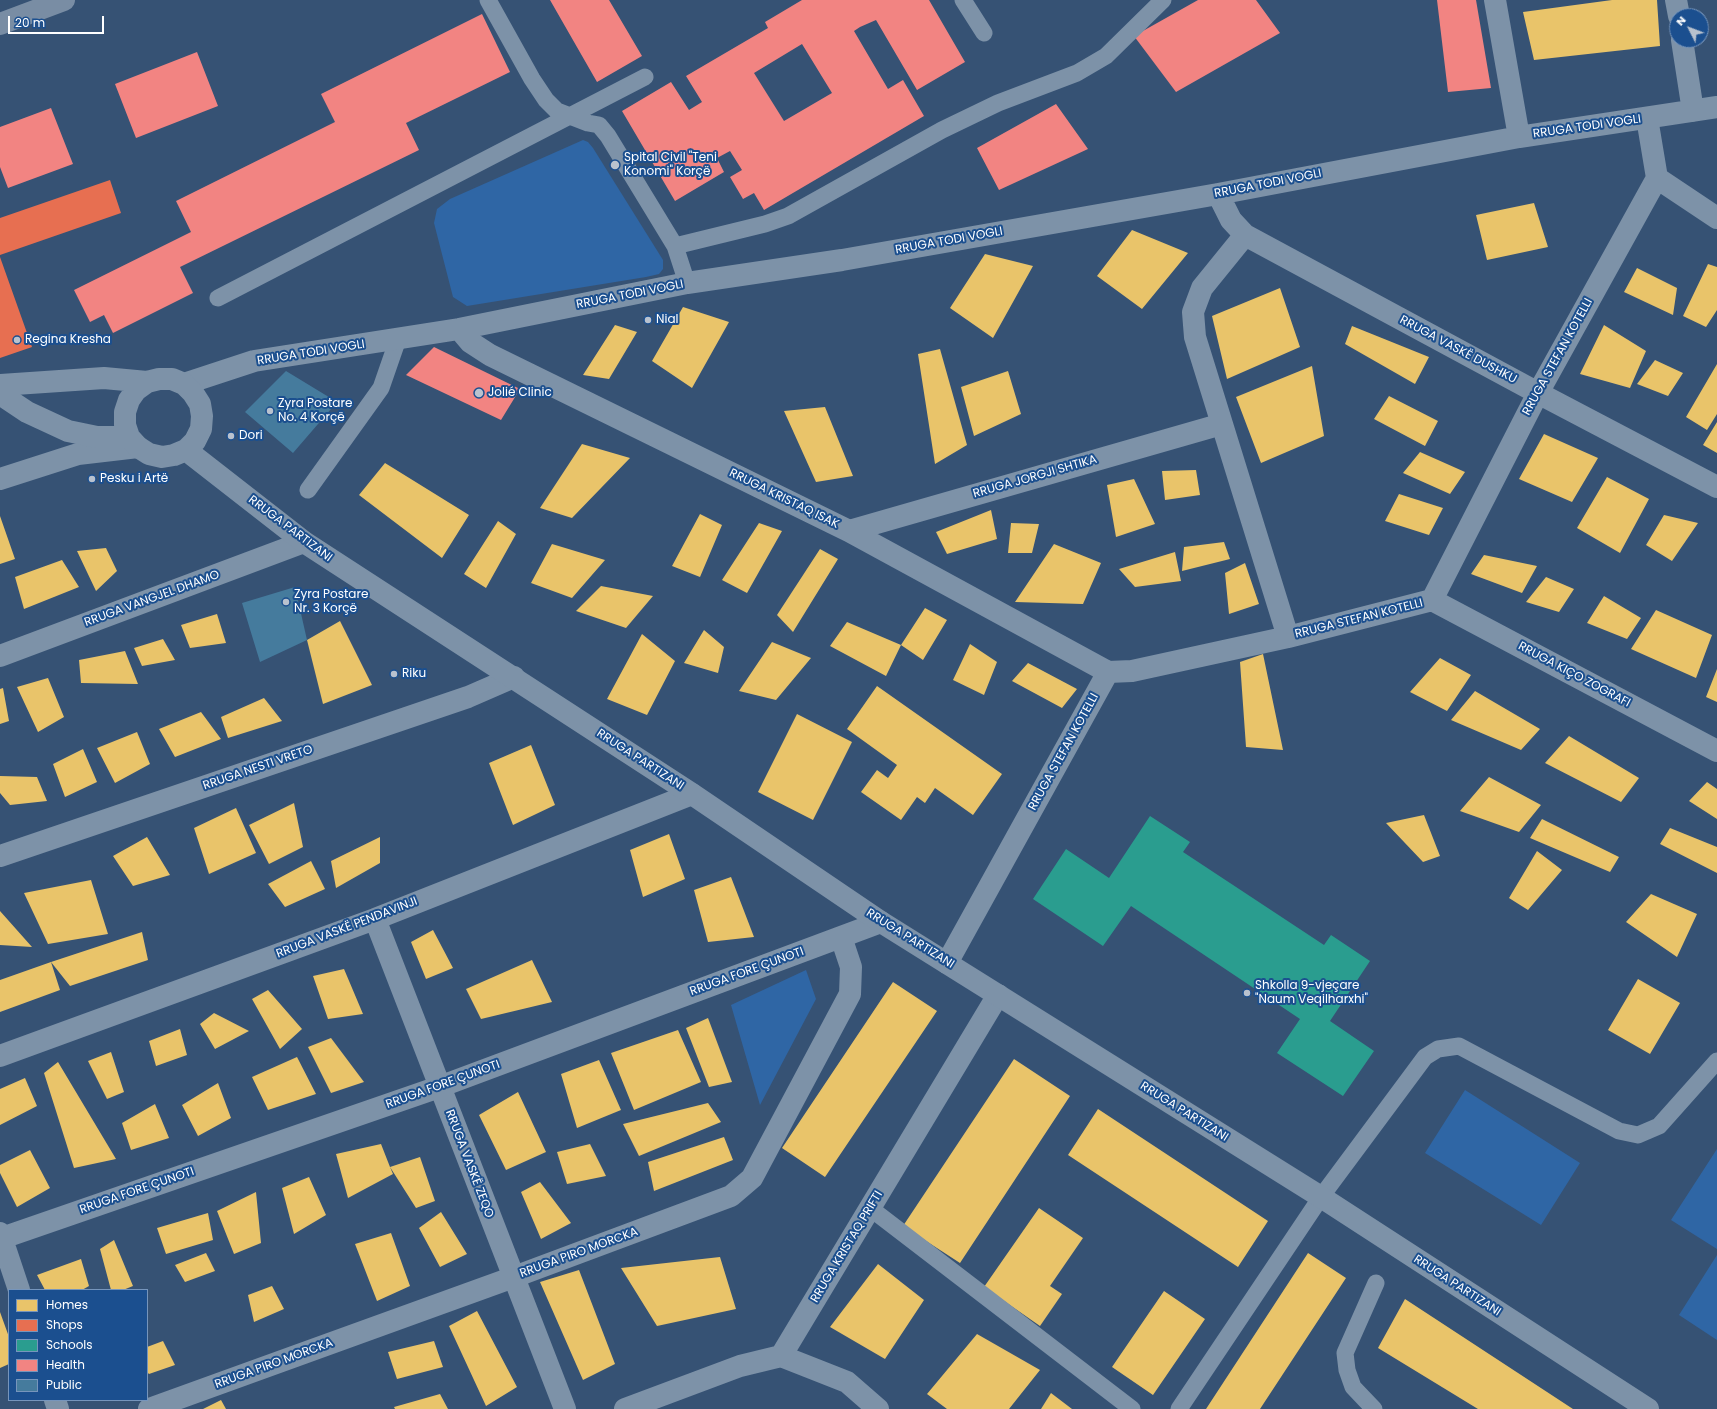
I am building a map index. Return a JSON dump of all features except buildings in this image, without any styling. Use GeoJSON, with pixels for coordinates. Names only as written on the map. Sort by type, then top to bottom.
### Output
{"type":"FeatureCollection","features":[{"type":"Feature","properties":{"kind":"main road"},"geometry":{"type":"LineString","coordinates":[[0,24],[64,0]]}},
{"type":"Feature","properties":{"kind":"street"},"geometry":{"type":"LineString","coordinates":[[1494,0],[1520,137]]}},
{"type":"Feature","properties":{"kind":"street"},"geometry":{"type":"LineString","coordinates":[[1683,48],[1693,111]]}},
{"type":"Feature","properties":{"kind":"street","name":"RRUGA TODI VOGLI"},"geometry":{"type":"LineString","coordinates":[[184,384],[254,361],[459,329],[687,283],[842,260],[1218,194],[1520,137],[1717,107]]}},
{"type":"Feature","properties":{"kind":"street"},"geometry":{"type":"LineString","coordinates":[[1647,118],[1657,178],[1717,218]]}},
{"type":"Feature","properties":{"kind":"street","name":"RRUGA STEFAN KOTELLI"},"geometry":{"type":"LineString","coordinates":[[947,963],[1108,672],[1132,671],[1288,637],[1432,600],[1538,393],[1657,178]]}},
{"type":"Feature","properties":{"kind":"street","name":"RRUGA VASKË DUSHKU"},"geometry":{"type":"LineString","coordinates":[[1218,194],[1231,220],[1245,235],[1538,393],[1717,487]]}},
{"type":"Feature","properties":{"kind":"street"},"geometry":{"type":"LineString","coordinates":[[1245,235],[1202,288],[1193,312],[1195,337],[1288,637]]}},
{"type":"Feature","properties":{"kind":"street","name":"RRUGA KRISTAQ ISAK"},"geometry":{"type":"LineString","coordinates":[[459,329],[470,342],[490,355],[849,531],[1108,672]]}},
{"type":"Feature","properties":{"kind":"street"},"geometry":{"type":"LineString","coordinates":[[0,385],[104,378],[147,382],[159,379],[172,379],[184,384],[193,393],[200,404],[202,416],[201,429],[195,441],[186,450],[174,455],[162,457],[149,454],[134,442],[125,425],[125,412],[129,400],[136,390],[147,382]]}},
{"type":"Feature","properties":{"kind":"street"},"geometry":{"type":"LineString","coordinates":[[0,394],[27,412],[68,431],[134,442]]}},
{"type":"Feature","properties":{"kind":"street","name":"RRUGA JORGJI SHTIKA"},"geometry":{"type":"LineString","coordinates":[[849,531],[1222,424]]}},
{"type":"Feature","properties":{"kind":"street"},"geometry":{"type":"LineString","coordinates":[[0,479],[78,454],[134,442]]}},
{"type":"Feature","properties":{"kind":"street","name":"RRUGA PARTIZANI"},"geometry":{"type":"LineString","coordinates":[[186,450],[304,542],[692,794],[881,922],[1321,1197],[1648,1409]]}},
{"type":"Feature","properties":{"kind":"street","name":"RRUGA VANGJEL DHAMO"},"geometry":{"type":"LineString","coordinates":[[0,656],[304,542]]}},
{"type":"Feature","properties":{"kind":"street","name":"RRUGA KIÇO ZOGRAFI"},"geometry":{"type":"LineString","coordinates":[[1432,600],[1717,751]]}},
{"type":"Feature","properties":{"kind":"street","name":"RRUGA NESTI VRETO"},"geometry":{"type":"LineString","coordinates":[[0,856],[468,697],[514,677]]}},
{"type":"Feature","properties":{"kind":"street","name":"RRUGA VASKË PENDAVINJI"},"geometry":{"type":"LineString","coordinates":[[0,1056],[375,919],[692,794]]}},
{"type":"Feature","properties":{"kind":"street","name":"RRUGA VASKË ZEQO"},"geometry":{"type":"LineString","coordinates":[[375,919],[565,1409]]}},
{"type":"Feature","properties":{"kind":"street","name":"RRUGA FORE ÇUNOTI"},"geometry":{"type":"LineString","coordinates":[[0,1237],[439,1087],[881,922]]}},
{"type":"Feature","properties":{"kind":"street","name":"RRUGA PIRO MORCKA"},"geometry":{"type":"LineString","coordinates":[[149,1409],[514,1277],[731,1196],[752,1178],[850,994],[851,968],[841,937]]}},
{"type":"Feature","properties":{"kind":"street","name":"RRUGA KRISTAQ PRIFTI"},"geometry":{"type":"LineString","coordinates":[[781,1356],[998,996]]}},
{"type":"Feature","properties":{"kind":"street"},"geometry":{"type":"LineString","coordinates":[[0,1237],[19,1289]]}},
{"type":"Feature","properties":{"kind":"street"},"geometry":{"type":"LineString","coordinates":[[625,1409],[740,1366],[781,1356],[847,1382],[878,1409]]}},
{"type":"Feature","properties":{"kind":"lane"},"geometry":{"type":"LineString","coordinates":[[488,0],[532,79],[546,100],[557,111],[599,125],[608,136],[675,246],[687,283]]}},
{"type":"Feature","properties":{"kind":"lane"},"geometry":{"type":"LineString","coordinates":[[963,0],[984,32]]}},
{"type":"Feature","properties":{"kind":"lane"},"geometry":{"type":"LineString","coordinates":[[675,246],[765,224],[788,216],[942,130],[998,103],[1077,73],[1106,56],[1163,0]]}},
{"type":"Feature","properties":{"kind":"lane"},"geometry":{"type":"LineString","coordinates":[[218,298],[645,77]]}},
{"type":"Feature","properties":{"kind":"lane"},"geometry":{"type":"LineString","coordinates":[[308,490],[381,388],[398,339]]}},
{"type":"Feature","properties":{"kind":"lane"},"geometry":{"type":"LineString","coordinates":[[1179,1409],[1321,1197],[1425,1057],[1438,1049],[1459,1046],[1619,1131],[1638,1135],[1659,1126],[1717,1061]]}},
{"type":"Feature","properties":{"kind":"lane"},"geometry":{"type":"LineString","coordinates":[[870,1208],[1132,1409]]}},
{"type":"Feature","properties":{"kind":"lane"},"geometry":{"type":"LineString","coordinates":[[1374,1409],[1353,1387],[1347,1370],[1345,1353],[1376,1283]]}},
{"type":"Feature","properties":{"kind":"shaded area"},"geometry":{"type":"Polygon","coordinates":[[[583,140],[588,142],[593,148],[663,260],[663,269],[659,274],[467,306],[453,297],[434,223],[437,209],[450,199],[583,140]]]}},
{"type":"Feature","properties":{"kind":"shaded area"},"geometry":{"type":"Polygon","coordinates":[[[806,970],[816,999],[760,1105],[731,1005],[806,970]]]}},
{"type":"Feature","properties":{"kind":"shaded area"},"geometry":{"type":"Polygon","coordinates":[[[1465,1090],[1580,1163],[1541,1225],[1425,1153],[1465,1090]]]}},
{"type":"Feature","properties":{"kind":"shaded area"},"geometry":{"type":"Polygon","coordinates":[[[1717,1149],[1717,1249],[1671,1220],[1717,1149]]]}},
{"type":"Feature","properties":{"kind":"shaded area"},"geometry":{"type":"Polygon","coordinates":[[[1717,1255],[1717,1340],[1679,1315],[1717,1255]]]}},
{"type":"Feature","properties":{"kind":"place","name":"Spital Civil \"Teni Konomi\" Korçë"},"geometry":{"type":"Point","coordinates":[615,165]}},
{"type":"Feature","properties":{"kind":"place","name":"Nial"},"geometry":{"type":"Point","coordinates":[648,320]}},
{"type":"Feature","properties":{"kind":"place","name":"Regina Kresha"},"geometry":{"type":"Point","coordinates":[17,340]}},
{"type":"Feature","properties":{"kind":"place","name":"Jolié Clinic"},"geometry":{"type":"Point","coordinates":[479,393]}},
{"type":"Feature","properties":{"kind":"place","name":"Zyra Postare No. 4 Korçë"},"geometry":{"type":"Point","coordinates":[270,411]}},
{"type":"Feature","properties":{"kind":"place","name":"Dori"},"geometry":{"type":"Point","coordinates":[231,436]}},
{"type":"Feature","properties":{"kind":"place","name":"Pesku i Artë"},"geometry":{"type":"Point","coordinates":[92,479]}},
{"type":"Feature","properties":{"kind":"place","name":"Zyra Postare Nr. 3 Korçë"},"geometry":{"type":"Point","coordinates":[286,602]}},
{"type":"Feature","properties":{"kind":"place","name":"Riku"},"geometry":{"type":"Point","coordinates":[394,674]}},
{"type":"Feature","properties":{"kind":"place","name":"Shkolla 9-vjeçare \"Naum Veqilharxhi\""},"geometry":{"type":"Point","coordinates":[1247,993]}}]}
